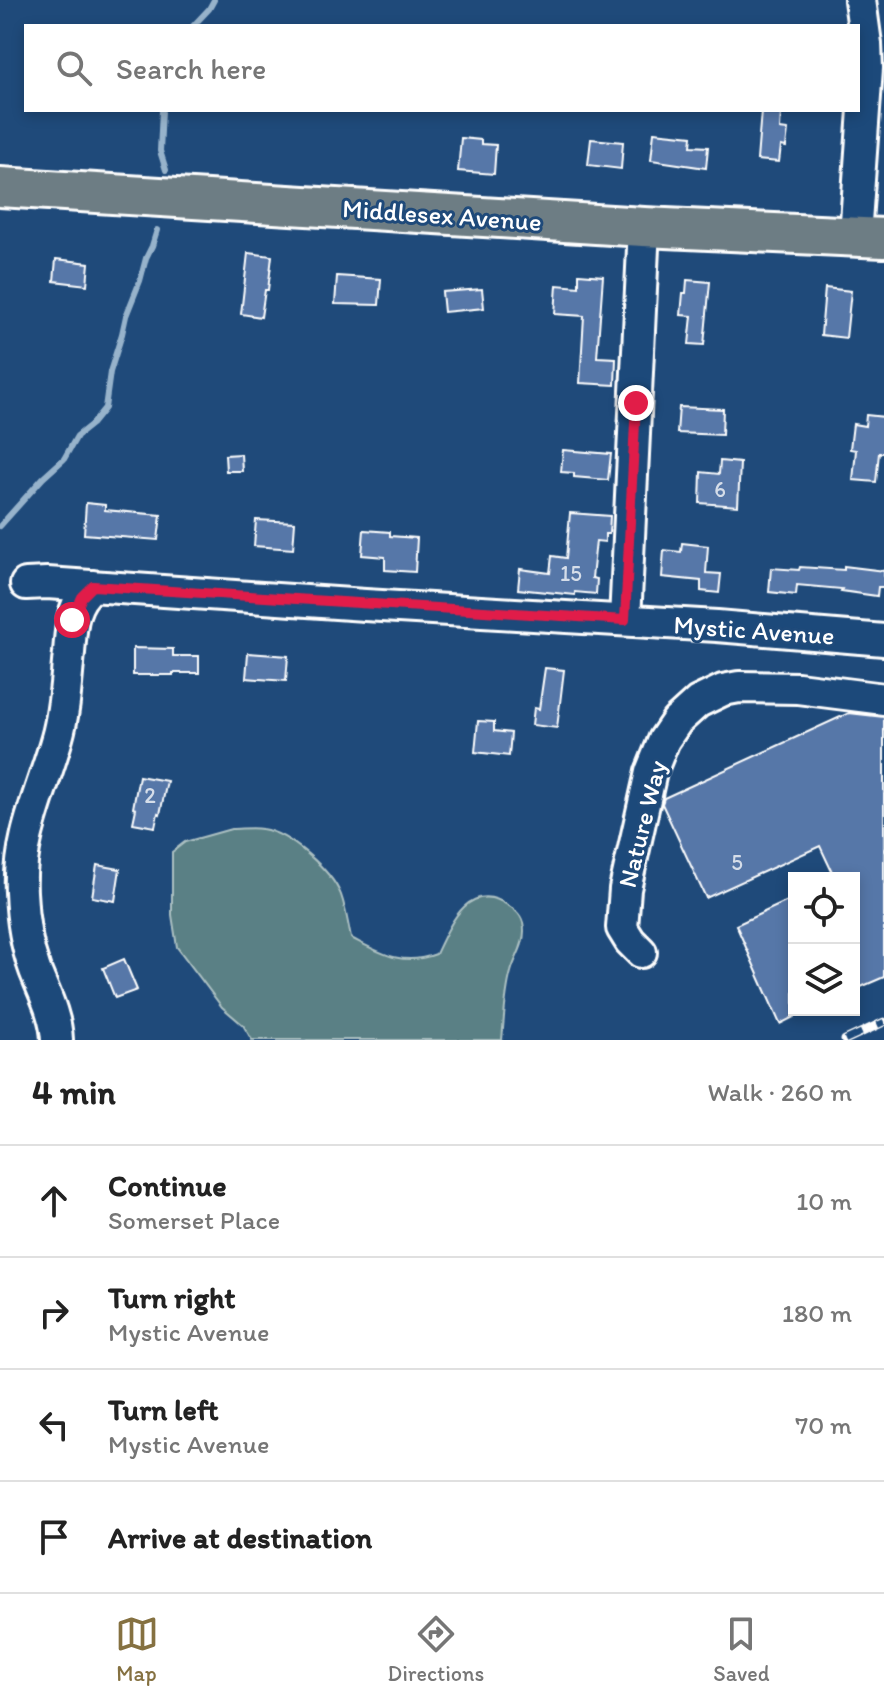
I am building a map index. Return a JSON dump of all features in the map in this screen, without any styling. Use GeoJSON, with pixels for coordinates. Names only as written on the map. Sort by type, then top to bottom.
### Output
{"type":"FeatureCollection","features":[{"type":"Feature","properties":{"kind":"main road","name":"Middlesex Avenue"},"geometry":{"type":"LineString","coordinates":[[0,187],[644,227],[870,237]]}},
{"type":"Feature","properties":{"kind":"street"},"geometry":{"type":"LineString","coordinates":[[860,0],[866,44],[870,237]]}},
{"type":"Feature","properties":{"kind":"street"},"geometry":{"type":"LineString","coordinates":[[625,620],[644,227]]}},
{"type":"Feature","properties":{"kind":"street","name":"Mystic Avenue"},"geometry":{"type":"LineString","coordinates":[[26,584],[717,626],[884,640]]}},
{"type":"Feature","properties":{"kind":"street"},"geometry":{"type":"LineString","coordinates":[[57,1040],[54,1019],[26,936],[21,867],[30,820],[60,726],[72,620],[82,597],[93,586]]}},
{"type":"Feature","properties":{"kind":"street","name":"Nature Way"},"geometry":{"type":"LineString","coordinates":[[641,952],[622,928],[625,889],[651,772],[664,740],[677,721],[698,702],[723,690],[739,687],[798,688],[884,699]]}},
{"type":"Feature","properties":{"kind":"green space"},"geometry":{"type":"Polygon","coordinates":[[[255,828],[273,832],[308,854],[336,885],[346,911],[351,938],[402,959],[436,954],[455,918],[472,901],[483,897],[495,899],[513,908],[522,919],[524,937],[509,980],[502,1040],[252,1040],[243,1025],[222,1007],[177,947],[172,915],[172,852],[185,842],[231,829],[255,828]]]}},
{"type":"Feature","properties":{"kind":"building"},"geometry":{"type":"Polygon","coordinates":[[[761,112],[781,112],[780,129],[788,130],[786,147],[781,146],[779,162],[757,160],[761,112]]]}},
{"type":"Feature","properties":{"kind":"building"},"geometry":{"type":"Polygon","coordinates":[[[654,132],[692,136],[691,146],[708,147],[706,168],[651,160],[654,132]]]}},
{"type":"Feature","properties":{"kind":"building"},"geometry":{"type":"Polygon","coordinates":[[[461,138],[496,145],[494,174],[458,171],[461,138]]]}},
{"type":"Feature","properties":{"kind":"building"},"geometry":{"type":"Polygon","coordinates":[[[591,139],[623,142],[621,169],[588,165],[591,139]]]}},
{"type":"Feature","properties":{"kind":"building"},"geometry":{"type":"Polygon","coordinates":[[[248,253],[272,256],[261,317],[241,314],[248,253]]]}},
{"type":"Feature","properties":{"kind":"building"},"geometry":{"type":"Polygon","coordinates":[[[56,259],[89,263],[87,285],[54,281],[56,259]]]}},
{"type":"Feature","properties":{"kind":"building"},"geometry":{"type":"Polygon","coordinates":[[[579,274],[603,276],[597,357],[616,358],[615,385],[580,383],[584,316],[555,314],[557,285],[579,287],[579,274]]]}},
{"type":"Feature","properties":{"kind":"building"},"geometry":{"type":"Polygon","coordinates":[[[337,276],[381,279],[379,305],[335,304],[337,276]]]}},
{"type":"Feature","properties":{"kind":"building"},"geometry":{"type":"Polygon","coordinates":[[[687,280],[710,282],[704,345],[689,344],[692,316],[681,315],[687,280]]]}},
{"type":"Feature","properties":{"kind":"building"},"geometry":{"type":"Polygon","coordinates":[[[825,288],[851,291],[846,338],[821,335],[825,288]]]}},
{"type":"Feature","properties":{"kind":"building"},"geometry":{"type":"Polygon","coordinates":[[[482,289],[484,308],[444,312],[442,292],[482,289]]]}},
{"type":"Feature","properties":{"kind":"building"},"geometry":{"type":"Polygon","coordinates":[[[679,407],[723,409],[722,435],[677,433],[679,407]]]}},
{"type":"Feature","properties":{"kind":"building"},"geometry":{"type":"Polygon","coordinates":[[[866,415],[884,417],[884,453],[879,453],[876,482],[853,480],[856,450],[850,449],[853,424],[865,426],[866,415]]]}},
{"type":"Feature","properties":{"kind":"building"},"geometry":{"type":"Polygon","coordinates":[[[563,450],[611,454],[608,480],[574,477],[574,473],[561,472],[563,450]]]}},
{"type":"Feature","properties":{"kind":"building"},"geometry":{"type":"Polygon","coordinates":[[[241,454],[242,471],[226,471],[225,455],[241,454]]]}},
{"type":"Feature","properties":{"kind":"building"},"geometry":{"type":"Polygon","coordinates":[[[720,461],[740,463],[738,506],[700,503],[701,472],[719,474],[720,461]]]}},
{"type":"Feature","properties":{"kind":"building"},"geometry":{"type":"Polygon","coordinates":[[[86,503],[105,505],[105,510],[161,515],[158,540],[84,534],[86,503]]]}},
{"type":"Feature","properties":{"kind":"building"},"geometry":{"type":"Polygon","coordinates":[[[570,513],[610,516],[609,534],[605,534],[605,542],[596,541],[592,578],[597,579],[596,594],[518,589],[520,569],[550,573],[552,556],[566,558],[570,513]]]}},
{"type":"Feature","properties":{"kind":"building"},"geometry":{"type":"Polygon","coordinates":[[[256,520],[295,522],[293,549],[254,546],[256,520]]]}},
{"type":"Feature","properties":{"kind":"building"},"geometry":{"type":"Polygon","coordinates":[[[364,530],[417,538],[415,572],[385,570],[385,557],[362,555],[364,530]]]}},
{"type":"Feature","properties":{"kind":"building"},"geometry":{"type":"Polygon","coordinates":[[[682,543],[708,546],[706,573],[721,574],[719,593],[701,591],[701,581],[662,577],[664,550],[681,552],[682,543]]]}},
{"type":"Feature","properties":{"kind":"building"},"geometry":{"type":"Polygon","coordinates":[[[844,566],[884,571],[884,587],[878,587],[877,596],[797,585],[796,595],[769,592],[771,568],[844,570],[844,566]]]}},
{"type":"Feature","properties":{"kind":"building"},"geometry":{"type":"Polygon","coordinates":[[[133,648],[173,649],[173,656],[199,656],[199,673],[133,675],[133,648]]]}},
{"type":"Feature","properties":{"kind":"building"},"geometry":{"type":"Polygon","coordinates":[[[248,653],[288,656],[286,681],[246,678],[248,653]]]}},
{"type":"Feature","properties":{"kind":"building"},"geometry":{"type":"Polygon","coordinates":[[[545,668],[564,670],[557,728],[532,725],[534,708],[539,709],[545,668]]]}},
{"type":"Feature","properties":{"kind":"building"},"geometry":{"type":"Polygon","coordinates":[[[849,713],[884,717],[884,977],[860,987],[860,872],[832,872],[820,846],[706,898],[662,804],[664,798],[849,713]]]}},
{"type":"Feature","properties":{"kind":"building"},"geometry":{"type":"Polygon","coordinates":[[[478,721],[494,722],[494,731],[511,733],[509,756],[475,752],[478,721]]]}},
{"type":"Feature","properties":{"kind":"building"},"geometry":{"type":"Polygon","coordinates":[[[139,776],[167,781],[155,827],[133,823],[139,776]]]}},
{"type":"Feature","properties":{"kind":"building"},"geometry":{"type":"Polygon","coordinates":[[[97,865],[120,869],[115,901],[92,897],[97,865]]]}},
{"type":"Feature","properties":{"kind":"building"},"geometry":{"type":"Polygon","coordinates":[[[788,901],[788,1016],[794,1017],[780,1024],[736,925],[788,901]]]}},
{"type":"Feature","properties":{"kind":"building"},"geometry":{"type":"Polygon","coordinates":[[[124,959],[137,990],[115,998],[103,968],[124,959]]]}},
{"type":"Feature","properties":{"kind":"waterway"},"geometry":{"type":"LineString","coordinates":[[195,24],[214,0]]}},
{"type":"Feature","properties":{"kind":"waterway"},"geometry":{"type":"LineString","coordinates":[[162,112],[160,151],[166,170]]}},
{"type":"Feature","properties":{"kind":"waterway"},"geometry":{"type":"LineString","coordinates":[[0,526],[64,459],[77,436],[105,408],[110,372],[126,316],[157,230]]}},
{"type":"Feature","properties":{"kind":"railway"},"geometry":{"type":"LineString","coordinates":[[845,1040],[884,1022]]}},
{"type":"Feature","properties":{"kind":"route"},"geometry":{"type":"LineString","coordinates":[[72,620],[82,597],[93,586],[625,620],[636,403]]}}]}
